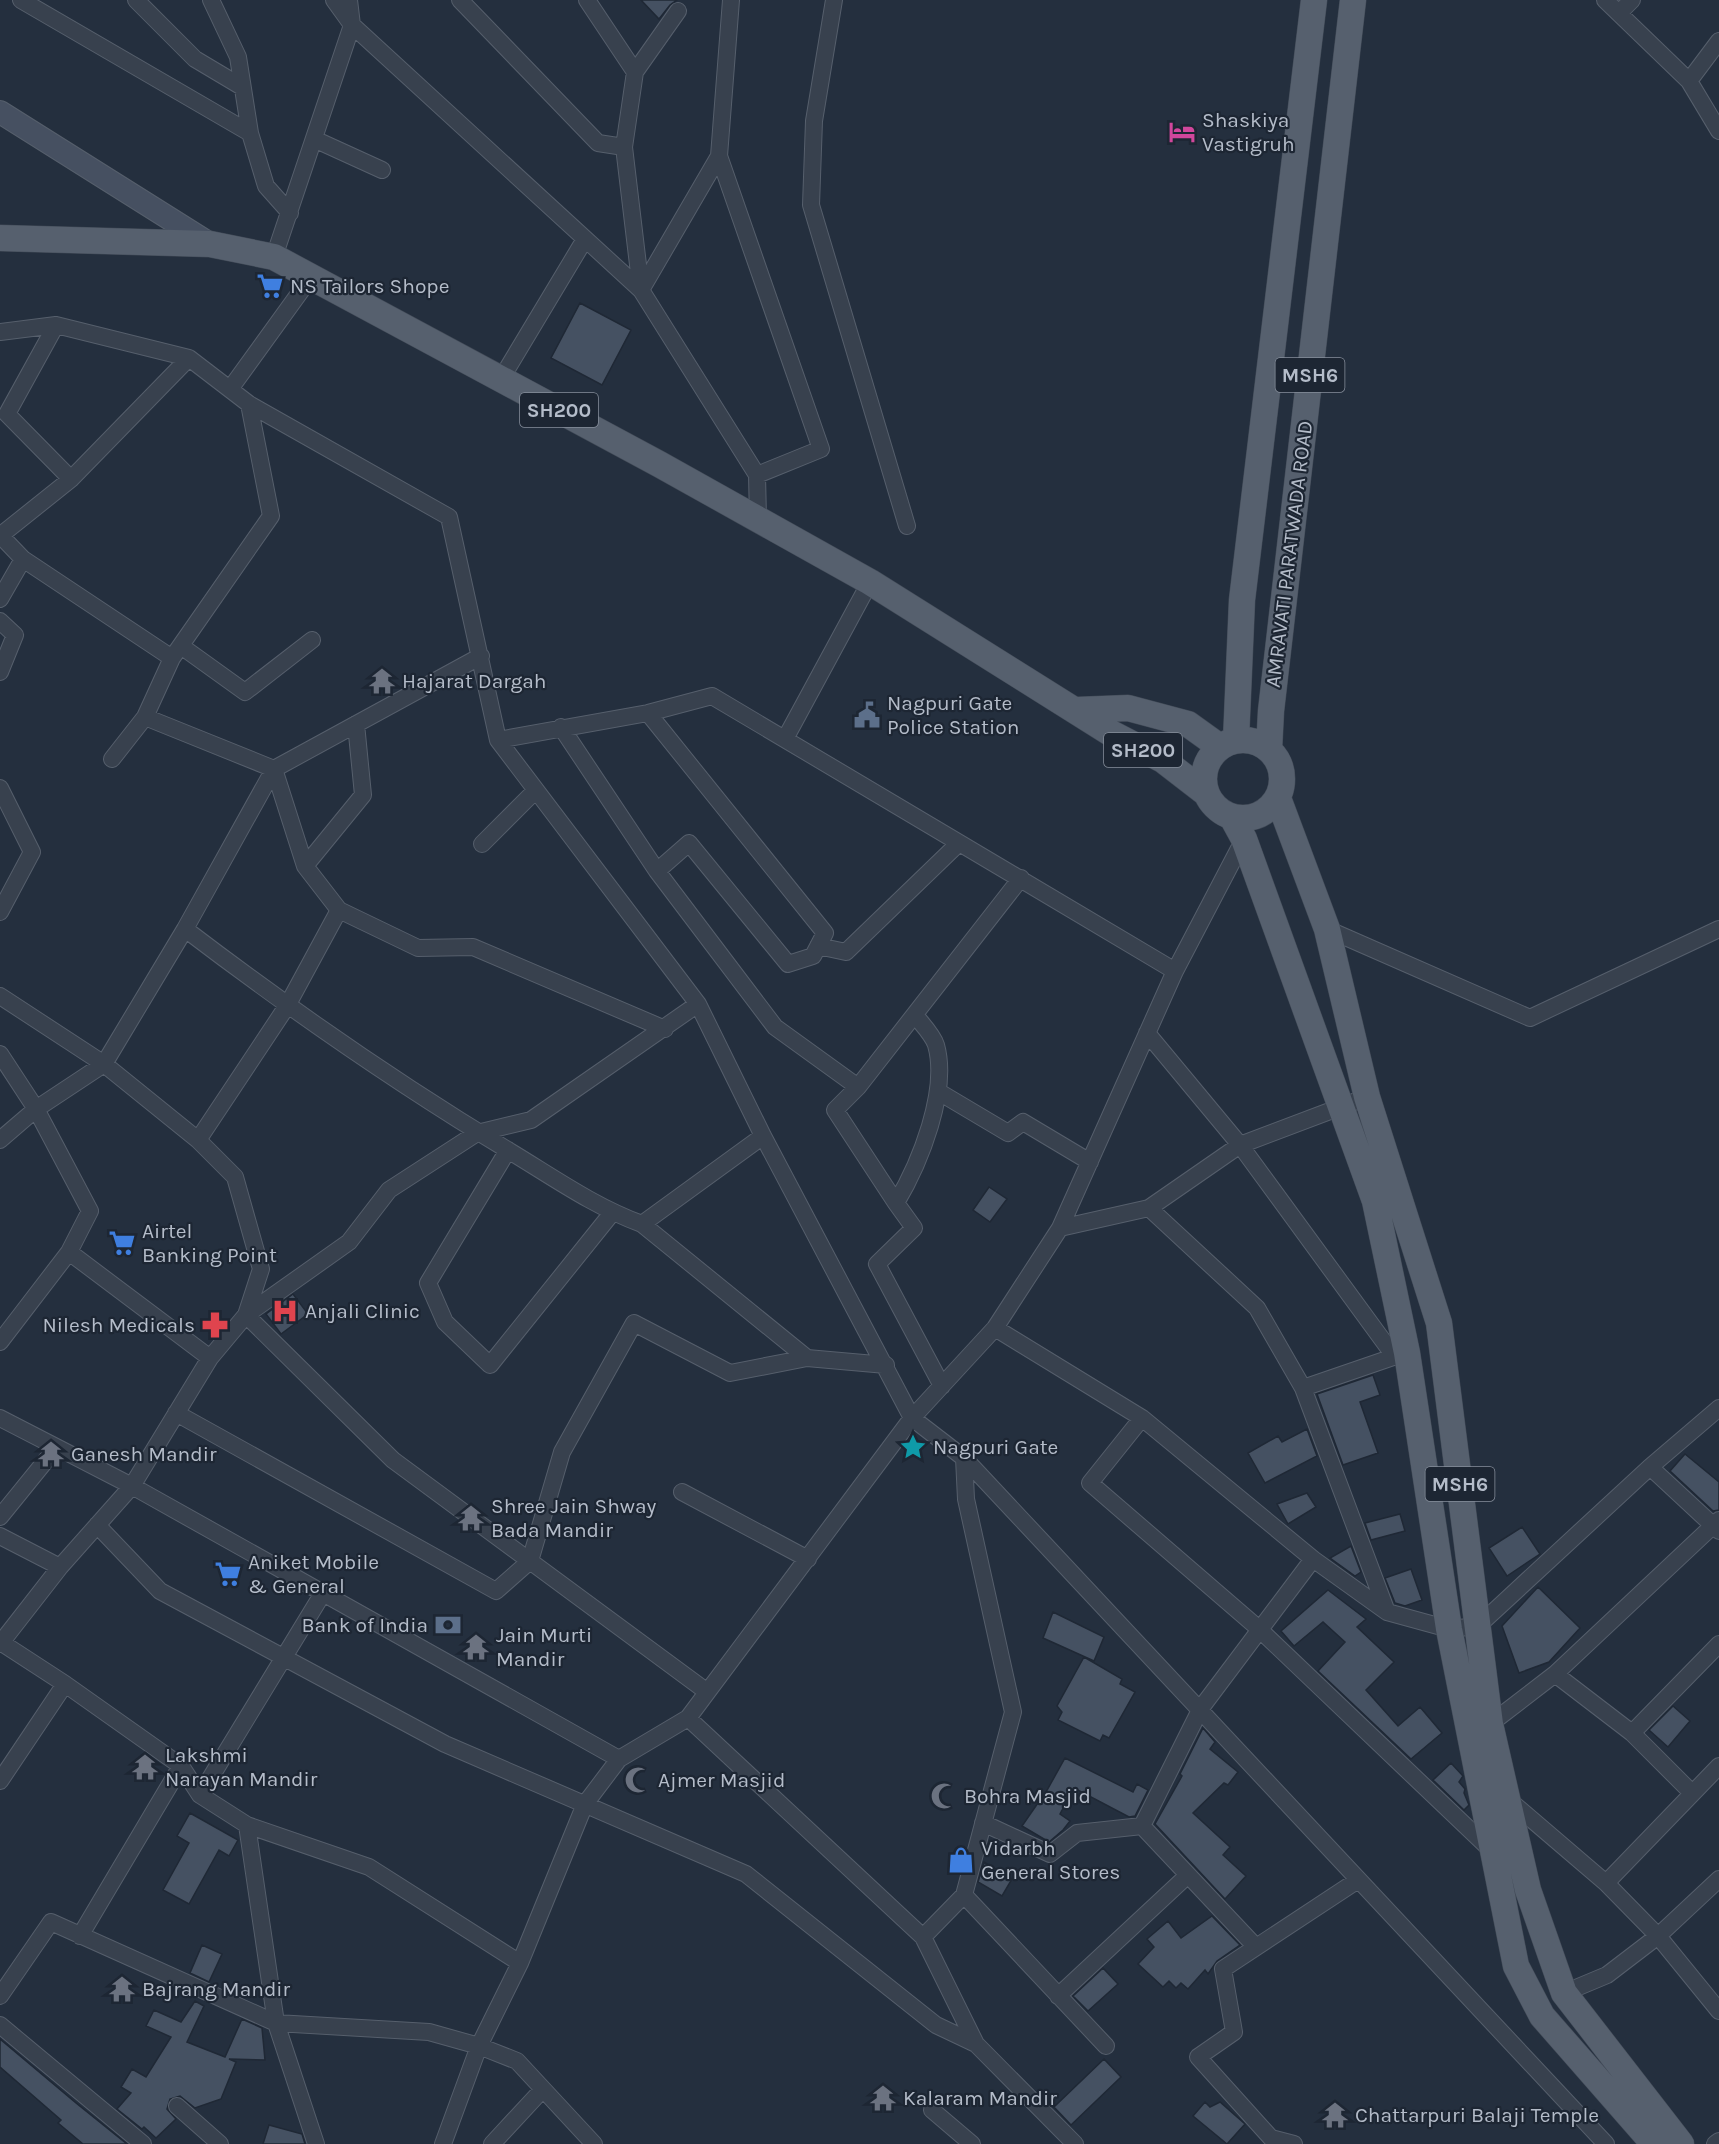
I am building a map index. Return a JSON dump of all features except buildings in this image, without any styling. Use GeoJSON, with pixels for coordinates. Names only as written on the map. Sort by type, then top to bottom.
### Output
{"type":"FeatureCollection","features":[{"type":"Feature","properties":{"kind":"main road","name":"AMRAVATI PARATWADA ROAD"},"geometry":{"type":"LineString","coordinates":[[1228,744],[1242,600],[1314,0]]}},
{"type":"Feature","properties":{"kind":"main road","name":"AMRAVATI PARATWADA ROAD"},"geometry":{"type":"LineString","coordinates":[[1269,750],[1271,711],[1353,0]]}},
{"type":"Feature","properties":{"kind":"main road"},"geometry":{"type":"LineString","coordinates":[[0,112],[210,244]]}},
{"type":"Feature","properties":{"kind":"main road","name":"SH200"},"geometry":{"type":"LineString","coordinates":[[0,238],[210,244],[274,257],[758,518],[870,582],[1109,732],[1163,760],[1207,794]]}},
{"type":"Feature","properties":{"kind":"main road","name":"SH200"},"geometry":{"type":"LineString","coordinates":[[1077,710],[1128,708],[1188,724],[1228,744]]}},
{"type":"Feature","properties":{"kind":"main road"},"geometry":{"type":"LineString","coordinates":[[1254,741],[1269,750],[1280,764],[1283,781],[1278,798],[1266,811],[1250,818],[1238,828],[1217,809],[1207,794],[1203,777],[1208,760],[1228,744],[1254,741]]}},
{"type":"Feature","properties":{"kind":"main road","name":"MSH6"},"geometry":{"type":"LineString","coordinates":[[1278,798],[1327,929],[1366,1097],[1439,1323],[1490,1724],[1528,1890],[1564,1993],[1662,2141]]}},
{"type":"Feature","properties":{"kind":"main road","name":"MSH6"},"geometry":{"type":"LineString","coordinates":[[1238,828],[1375,1201],[1449,1629],[1516,1966],[1542,2016],[1560,2040],[1662,2141]]}},
{"type":"Feature","properties":{"kind":"street"},"geometry":{"type":"LineString","coordinates":[[21,0],[250,133]]}},
{"type":"Feature","properties":{"kind":"street"},"geometry":{"type":"LineString","coordinates":[[136,0],[195,59],[242,87]]}},
{"type":"Feature","properties":{"kind":"street"},"geometry":{"type":"LineString","coordinates":[[211,0],[238,57],[250,133],[266,186],[290,213]]}},
{"type":"Feature","properties":{"kind":"street"},"geometry":{"type":"LineString","coordinates":[[334,0],[352,26],[641,290],[757,475],[758,518]]}},
{"type":"Feature","properties":{"kind":"street"},"geometry":{"type":"LineString","coordinates":[[274,257],[352,26],[349,0]]}},
{"type":"Feature","properties":{"kind":"street"},"geometry":{"type":"LineString","coordinates":[[460,0],[598,143],[624,147]]}},
{"type":"Feature","properties":{"kind":"street"},"geometry":{"type":"LineString","coordinates":[[587,0],[635,72]]}},
{"type":"Feature","properties":{"kind":"street"},"geometry":{"type":"LineString","coordinates":[[731,0],[719,156],[821,450],[757,475]]}},
{"type":"Feature","properties":{"kind":"street"},"geometry":{"type":"LineString","coordinates":[[834,0],[814,121],[812,205],[907,526]]}},
{"type":"Feature","properties":{"kind":"street"},"geometry":{"type":"LineString","coordinates":[[1605,0],[1689,81],[1719,130]]}},
{"type":"Feature","properties":{"kind":"street"},"geometry":{"type":"LineString","coordinates":[[1619,13],[1632,0]]}},
{"type":"Feature","properties":{"kind":"street"},"geometry":{"type":"LineString","coordinates":[[641,290],[624,147],[635,72],[678,11]]}},
{"type":"Feature","properties":{"kind":"street"},"geometry":{"type":"LineString","coordinates":[[1689,81],[1719,41]]}},
{"type":"Feature","properties":{"kind":"street"},"geometry":{"type":"LineString","coordinates":[[314,140],[382,170]]}},
{"type":"Feature","properties":{"kind":"street"},"geometry":{"type":"LineString","coordinates":[[641,290],[719,156]]}},
{"type":"Feature","properties":{"kind":"street"},"geometry":{"type":"LineString","coordinates":[[501,379],[585,239]]}},
{"type":"Feature","properties":{"kind":"street"},"geometry":{"type":"LineString","coordinates":[[230,388],[311,277]]}},
{"type":"Feature","properties":{"kind":"street"},"geometry":{"type":"LineString","coordinates":[[57,325],[7,414],[71,479]]}},
{"type":"Feature","properties":{"kind":"street"},"geometry":{"type":"LineString","coordinates":[[0,332],[57,325],[189,358],[249,404],[449,517],[498,740],[698,1004],[763,1136],[912,1418],[964,1458],[1606,2144]]}},
{"type":"Feature","properties":{"kind":"street"},"geometry":{"type":"LineString","coordinates":[[189,358],[71,479],[1,535],[23,559],[244,692],[312,640]]}},
{"type":"Feature","properties":{"kind":"street"},"geometry":{"type":"LineString","coordinates":[[112,759],[145,717],[176,652],[271,516],[249,404]]}},
{"type":"Feature","properties":{"kind":"street"},"geometry":{"type":"LineString","coordinates":[[0,599],[23,559]]}},
{"type":"Feature","properties":{"kind":"street"},"geometry":{"type":"LineString","coordinates":[[785,739],[870,582]]}},
{"type":"Feature","properties":{"kind":"street"},"geometry":{"type":"LineString","coordinates":[[0,621],[15,635],[0,672]]}},
{"type":"Feature","properties":{"kind":"street"},"geometry":{"type":"LineString","coordinates":[[0,1140],[36,1109],[104,1065],[185,929],[274,769],[481,656]]}},
{"type":"Feature","properties":{"kind":"street"},"geometry":{"type":"LineString","coordinates":[[498,740],[648,713],[712,696],[958,844],[1022,878],[1175,971]]}},
{"type":"Feature","properties":{"kind":"street"},"geometry":{"type":"LineString","coordinates":[[648,713],[825,933],[813,956],[788,964],[689,843],[657,871]]}},
{"type":"Feature","properties":{"kind":"street"},"geometry":{"type":"LineString","coordinates":[[145,717],[274,769]]}},
{"type":"Feature","properties":{"kind":"street"},"geometry":{"type":"LineString","coordinates":[[305,866],[363,795],[356,724]]}},
{"type":"Feature","properties":{"kind":"street"},"geometry":{"type":"LineString","coordinates":[[561,727],[657,871],[775,1027],[858,1088]]}},
{"type":"Feature","properties":{"kind":"street"},"geometry":{"type":"LineString","coordinates":[[274,769],[305,866],[339,910],[418,948],[472,947],[664,1029]]}},
{"type":"Feature","properties":{"kind":"street"},"geometry":{"type":"LineString","coordinates":[[0,788],[32,852],[0,912]]}},
{"type":"Feature","properties":{"kind":"street"},"geometry":{"type":"LineString","coordinates":[[482,844],[536,790]]}},
{"type":"Feature","properties":{"kind":"street"},"geometry":{"type":"LineString","coordinates":[[443,2144],[479,2046],[520,1963],[585,1804],[619,1759],[688,1718],[912,1418],[995,1328],[1060,1228],[1238,828]]}},
{"type":"Feature","properties":{"kind":"street"},"geometry":{"type":"LineString","coordinates":[[818,946],[846,952],[958,844]]}},
{"type":"Feature","properties":{"kind":"street"},"geometry":{"type":"LineString","coordinates":[[942,1386],[877,1264],[914,1228],[835,1110],[858,1088],[1022,878]]}},
{"type":"Feature","properties":{"kind":"street"},"geometry":{"type":"LineString","coordinates":[[198,1140],[286,1006],[339,910]]}},
{"type":"Feature","properties":{"kind":"street"},"geometry":{"type":"LineString","coordinates":[[185,929],[286,1006],[477,1133],[612,1213],[642,1224],[807,1358]]}},
{"type":"Feature","properties":{"kind":"street"},"geometry":{"type":"LineString","coordinates":[[1327,929],[1530,1018],[1719,929]]}},
{"type":"Feature","properties":{"kind":"street"},"geometry":{"type":"LineString","coordinates":[[0,996],[104,1065],[198,1140],[236,1178],[261,1269],[246,1315]]}},
{"type":"Feature","properties":{"kind":"street"},"geometry":{"type":"LineString","coordinates":[[520,1963],[369,1867],[247,1825],[200,1795],[181,1766],[65,1684],[1,1644],[60,1567],[132,1486],[210,1358],[246,1315],[349,1242],[389,1190],[477,1133],[531,1120],[698,1004]]}},
{"type":"Feature","properties":{"kind":"street"},"geometry":{"type":"LineString","coordinates":[[896,1203],[911,1177],[939,1092],[936,1043],[915,1015]]}},
{"type":"Feature","properties":{"kind":"street"},"geometry":{"type":"LineString","coordinates":[[1147,1033],[1240,1145],[1401,1355],[1303,1388]]}},
{"type":"Feature","properties":{"kind":"street"},"geometry":{"type":"LineString","coordinates":[[0,1053],[36,1109],[90,1211],[69,1252],[0,1342]]}},
{"type":"Feature","properties":{"kind":"street"},"geometry":{"type":"LineString","coordinates":[[939,1092],[1008,1133],[1023,1122],[1090,1162]]}},
{"type":"Feature","properties":{"kind":"street"},"geometry":{"type":"LineString","coordinates":[[1060,1228],[1149,1208],[1240,1145],[1366,1097]]}},
{"type":"Feature","properties":{"kind":"street"},"geometry":{"type":"LineString","coordinates":[[642,1224],[763,1136]]}},
{"type":"Feature","properties":{"kind":"street"},"geometry":{"type":"LineString","coordinates":[[508,1150],[428,1283],[445,1322],[490,1365],[612,1213]]}},
{"type":"Feature","properties":{"kind":"street"},"geometry":{"type":"LineString","coordinates":[[1149,1208],[1257,1308],[1303,1388],[1387,1612]]}},
{"type":"Feature","properties":{"kind":"street"},"geometry":{"type":"LineString","coordinates":[[69,1252],[210,1358]]}},
{"type":"Feature","properties":{"kind":"street"},"geometry":{"type":"LineString","coordinates":[[246,1315],[393,1460],[706,1691]]}},
{"type":"Feature","properties":{"kind":"street"},"geometry":{"type":"LineString","coordinates":[[177,1413],[496,1591],[530,1561],[562,1452],[634,1323],[730,1373],[807,1358],[886,1365]]}},
{"type":"Feature","properties":{"kind":"street"},"geometry":{"type":"LineString","coordinates":[[995,1328],[1142,1418],[1312,1559],[1387,1612],[1449,1629],[1478,1626],[1650,1467],[1719,1408]]}},
{"type":"Feature","properties":{"kind":"street"},"geometry":{"type":"LineString","coordinates":[[0,1418],[132,1486],[619,1759]]}},
{"type":"Feature","properties":{"kind":"street"},"geometry":{"type":"LineString","coordinates":[[1142,1418],[1090,1483],[1258,1628],[1494,1852]]}},
{"type":"Feature","properties":{"kind":"street"},"geometry":{"type":"LineString","coordinates":[[0,1517],[56,1448]]}},
{"type":"Feature","properties":{"kind":"street"},"geometry":{"type":"LineString","coordinates":[[923,1937],[964,1895],[1013,1712],[966,1499],[964,1458]]}},
{"type":"Feature","properties":{"kind":"street"},"geometry":{"type":"LineString","coordinates":[[1490,1724],[1555,1674],[1717,1526],[1650,1467]]}},
{"type":"Feature","properties":{"kind":"street"},"geometry":{"type":"LineString","coordinates":[[682,1492],[808,1559]]}},
{"type":"Feature","properties":{"kind":"street"},"geometry":{"type":"LineString","coordinates":[[97,1525],[160,1591],[445,1744],[746,1875],[936,2025],[976,2044]]}},
{"type":"Feature","properties":{"kind":"street"},"geometry":{"type":"LineString","coordinates":[[0,1536],[60,1567]]}},
{"type":"Feature","properties":{"kind":"street"},"geometry":{"type":"LineString","coordinates":[[1142,1826],[1200,1708],[1312,1559]]}},
{"type":"Feature","properties":{"kind":"street"},"geometry":{"type":"LineString","coordinates":[[200,1795],[323,1593]]}},
{"type":"Feature","properties":{"kind":"street"},"geometry":{"type":"LineString","coordinates":[[1632,1733],[1719,1644]]}},
{"type":"Feature","properties":{"kind":"street"},"geometry":{"type":"LineString","coordinates":[[1555,1674],[1632,1733],[1692,1793]]}},
{"type":"Feature","properties":{"kind":"street"},"geometry":{"type":"LineString","coordinates":[[0,1781],[65,1684]]}},
{"type":"Feature","properties":{"kind":"street"},"geometry":{"type":"LineString","coordinates":[[688,1718],[923,1937],[976,2044],[1057,2138],[1075,2144]]}},
{"type":"Feature","properties":{"kind":"street"},"geometry":{"type":"LineString","coordinates":[[80,1936],[181,1766]]}},
{"type":"Feature","properties":{"kind":"street"},"geometry":{"type":"LineString","coordinates":[[1606,1883],[1719,1766]]}},
{"type":"Feature","properties":{"kind":"street"},"geometry":{"type":"LineString","coordinates":[[1509,1800],[1606,1883],[1658,1936],[1719,2011]]}},
{"type":"Feature","properties":{"kind":"street"},"geometry":{"type":"LineString","coordinates":[[983,1823],[1050,1854],[1077,1833],[1142,1826]]}},
{"type":"Feature","properties":{"kind":"street"},"geometry":{"type":"LineString","coordinates":[[247,1825],[276,2023],[316,2144]]}},
{"type":"Feature","properties":{"kind":"street"},"geometry":{"type":"LineString","coordinates":[[1142,1826],[1256,1947]]}},
{"type":"Feature","properties":{"kind":"street"},"geometry":{"type":"LineString","coordinates":[[1058,1996],[1188,1875]]}},
{"type":"Feature","properties":{"kind":"street"},"geometry":{"type":"LineString","coordinates":[[1564,1993],[1607,1975],[1658,1936],[1719,1879]]}},
{"type":"Feature","properties":{"kind":"street"},"geometry":{"type":"LineString","coordinates":[[1294,2144],[1271,2138],[1198,2057],[1234,2032],[1223,1969],[1358,1880]]}},
{"type":"Feature","properties":{"kind":"street"},"geometry":{"type":"LineString","coordinates":[[964,1895],[1106,2046]]}},
{"type":"Feature","properties":{"kind":"street"},"geometry":{"type":"LineString","coordinates":[[0,1996],[51,1922],[276,2023],[429,2032],[479,2046],[517,2061],[594,2144]]}},
{"type":"Feature","properties":{"kind":"street"},"geometry":{"type":"LineString","coordinates":[[0,2025],[144,2144]]}},
{"type":"Feature","properties":{"kind":"street"},"geometry":{"type":"LineString","coordinates":[[492,2144],[543,2089]]}},
{"type":"Feature","properties":{"kind":"street"},"geometry":{"type":"LineString","coordinates":[[177,2106],[220,2144]]}},
{"type":"Feature","properties":{"kind":"street"},"geometry":{"type":"LineString","coordinates":[[932,2110],[972,2144]]}},
{"type":"Feature","properties":{"kind":"street"},"geometry":{"type":"LineString","coordinates":[[1715,2144],[1719,2141]]}},
{"type":"Feature","properties":{"kind":"place","name":"Shaskiya Vastigruh"},"geometry":{"type":"Point","coordinates":[1182,132]}},
{"type":"Feature","properties":{"kind":"place","name":"NS Tailors Shope"},"geometry":{"type":"Point","coordinates":[270,286]}},
{"type":"Feature","properties":{"kind":"place","name":"Hajarat Dargah"},"geometry":{"type":"Point","coordinates":[382,681]}},
{"type":"Feature","properties":{"kind":"place","name":"Nagpuri Gate Police Station"},"geometry":{"type":"Point","coordinates":[867,715]}},
{"type":"Feature","properties":{"kind":"place","name":"Airtel Banking Point"},"geometry":{"type":"Point","coordinates":[122,1243]}},
{"type":"Feature","properties":{"kind":"place","name":"Anjali Clinic"},"geometry":{"type":"Point","coordinates":[285,1311]}},
{"type":"Feature","properties":{"kind":"place","name":"Nilesh Medicals"},"geometry":{"type":"Point","coordinates":[215,1325]}},
{"type":"Feature","properties":{"kind":"place","name":"Nagpuri Gate"},"geometry":{"type":"Point","coordinates":[913,1447]}},
{"type":"Feature","properties":{"kind":"place","name":"Ganesh Mandir"},"geometry":{"type":"Point","coordinates":[51,1454]}},
{"type":"Feature","properties":{"kind":"place","name":"Shree Jain Shway Bada Mandir"},"geometry":{"type":"Point","coordinates":[471,1518]}},
{"type":"Feature","properties":{"kind":"place","name":"Aniket Mobile & General"},"geometry":{"type":"Point","coordinates":[228,1574]}},
{"type":"Feature","properties":{"kind":"place","name":"Bank of India"},"geometry":{"type":"Point","coordinates":[448,1625]}},
{"type":"Feature","properties":{"kind":"place","name":"Jain Murti Mandir"},"geometry":{"type":"Point","coordinates":[476,1647]}},
{"type":"Feature","properties":{"kind":"place","name":"Lakshmi Narayan Mandir"},"geometry":{"type":"Point","coordinates":[145,1767]}},
{"type":"Feature","properties":{"kind":"place","name":"Ajmer Masjid"},"geometry":{"type":"Point","coordinates":[638,1780]}},
{"type":"Feature","properties":{"kind":"place","name":"Bohra Masjid"},"geometry":{"type":"Point","coordinates":[944,1796]}},
{"type":"Feature","properties":{"kind":"place","name":"Vidarbh General Stores"},"geometry":{"type":"Point","coordinates":[961,1860]}},
{"type":"Feature","properties":{"kind":"place","name":"Bajrang Mandir"},"geometry":{"type":"Point","coordinates":[122,1989]}},
{"type":"Feature","properties":{"kind":"place","name":"Kalaram Mandir"},"geometry":{"type":"Point","coordinates":[883,2098]}},
{"type":"Feature","properties":{"kind":"place","name":"Chattarpuri Balaji Temple"},"geometry":{"type":"Point","coordinates":[1335,2115]}}]}
